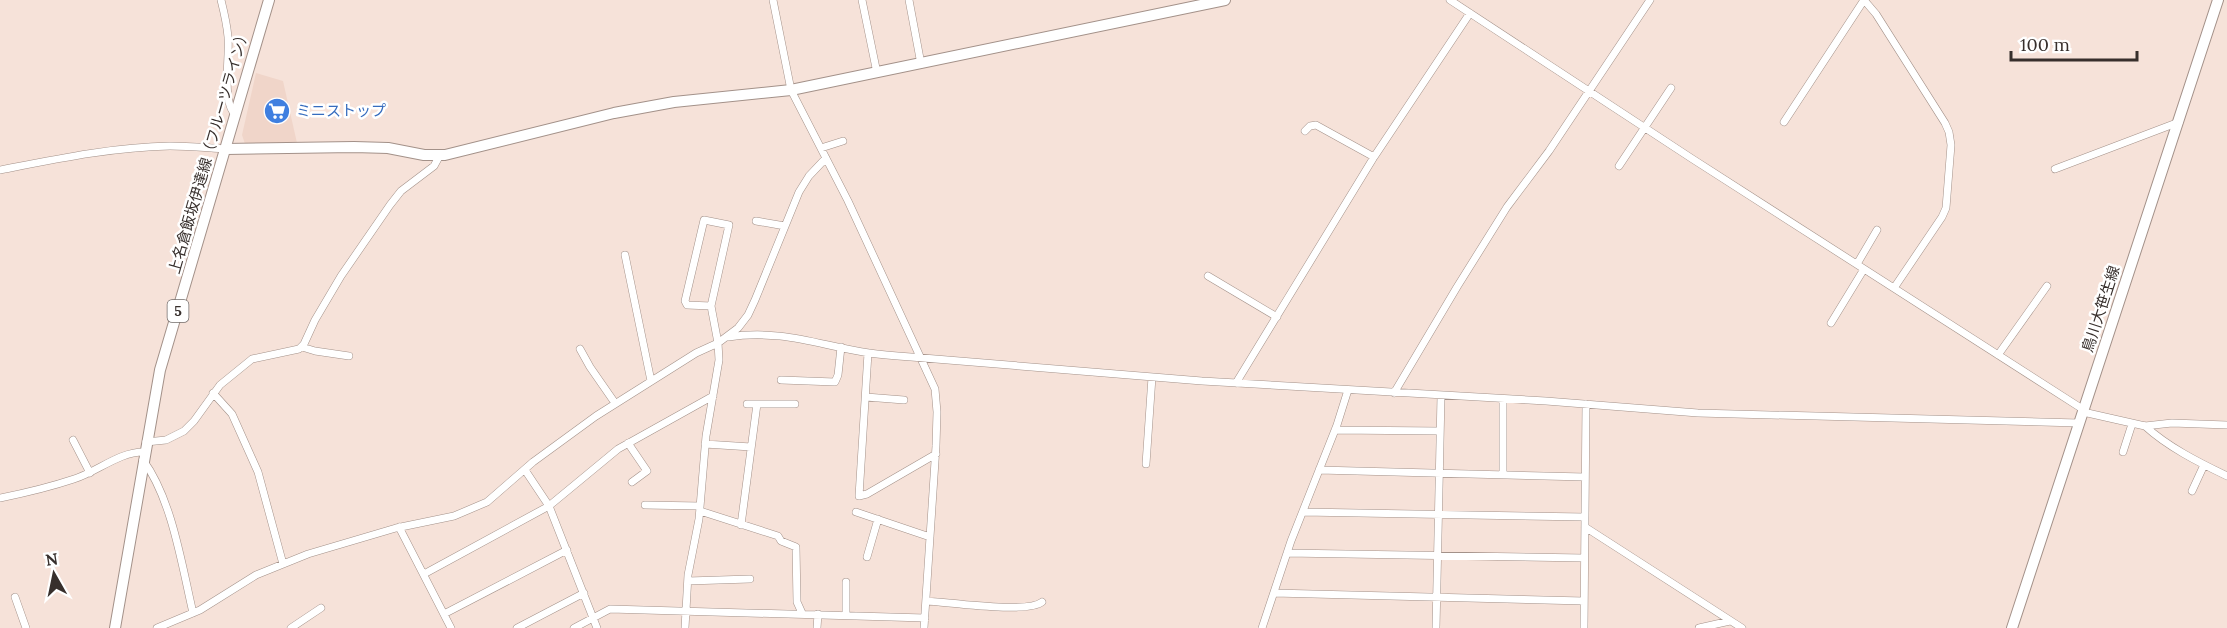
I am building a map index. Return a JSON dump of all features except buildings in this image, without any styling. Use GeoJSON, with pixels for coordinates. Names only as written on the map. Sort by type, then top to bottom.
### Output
{"type":"FeatureCollection","features":[{"type":"Feature","properties":{"kind":"street"},"geometry":{"type":"LineString","coordinates":[[221,0],[228,36],[227,95],[230,108],[236,114]]}},
{"type":"Feature","properties":{"kind":"street","name":"上名倉飯坂伊達線（フルーツライン）"},"geometry":{"type":"LineString","coordinates":[[115,628],[160,370],[269,0]]}},
{"type":"Feature","properties":{"kind":"street"},"geometry":{"type":"LineString","coordinates":[[773,0],[791,90],[826,158],[935,389],[936,454],[924,628]]}},
{"type":"Feature","properties":{"kind":"street"},"geometry":{"type":"LineString","coordinates":[[862,0],[878,73]]}},
{"type":"Feature","properties":{"kind":"street"},"geometry":{"type":"LineString","coordinates":[[909,0],[921,64]]}},
{"type":"Feature","properties":{"kind":"street"},"geometry":{"type":"LineString","coordinates":[[0,170],[82,154],[171,146],[226,149],[366,147],[440,155],[654,106],[791,90],[1225,0]]}},
{"type":"Feature","properties":{"kind":"street"},"geometry":{"type":"LineString","coordinates":[[1450,0],[2083,411],[2145,426],[2172,423],[2227,425]]}},
{"type":"Feature","properties":{"kind":"street"},"geometry":{"type":"LineString","coordinates":[[1394,393],[1507,207],[1549,151],[1650,0]]}},
{"type":"Feature","properties":{"kind":"street"},"geometry":{"type":"LineString","coordinates":[[1784,122],[1864,0],[1876,15],[1938,113],[1950,136],[1947,198],[1944,213],[1894,288]]}},
{"type":"Feature","properties":{"kind":"street","name":"鳥川大笹生線"},"geometry":{"type":"LineString","coordinates":[[2012,628],[2218,0]]}},
{"type":"Feature","properties":{"kind":"street"},"geometry":{"type":"LineString","coordinates":[[1236,383],[1374,157],[1470,13]]}},
{"type":"Feature","properties":{"kind":"street"},"geometry":{"type":"LineString","coordinates":[[1619,166],[1671,88]]}},
{"type":"Feature","properties":{"kind":"street"},"geometry":{"type":"LineString","coordinates":[[2055,170],[2179,122]]}},
{"type":"Feature","properties":{"kind":"street"},"geometry":{"type":"LineString","coordinates":[[1305,131],[1310,126],[1316,125],[1374,157]]}},
{"type":"Feature","properties":{"kind":"street"},"geometry":{"type":"LineString","coordinates":[[821,148],[843,141]]}},
{"type":"Feature","properties":{"kind":"street"},"geometry":{"type":"LineString","coordinates":[[302,347],[335,286],[390,205],[401,191],[434,166],[440,155]]}},
{"type":"Feature","properties":{"kind":"street"},"geometry":{"type":"LineString","coordinates":[[157,628],[193,613],[256,575],[308,554],[399,527],[454,516],[480,505],[580,427],[615,403],[696,353],[728,337],[748,315],[803,184],[826,158]]}},
{"type":"Feature","properties":{"kind":"street"},"geometry":{"type":"LineString","coordinates":[[686,628],[688,581],[700,508],[705,444],[719,360],[711,306],[729,225],[704,220],[685,301],[687,305],[711,306]]}},
{"type":"Feature","properties":{"kind":"street"},"geometry":{"type":"LineString","coordinates":[[756,221],[785,226]]}},
{"type":"Feature","properties":{"kind":"street"},"geometry":{"type":"LineString","coordinates":[[1857,264],[1877,230]]}},
{"type":"Feature","properties":{"kind":"street"},"geometry":{"type":"LineString","coordinates":[[625,255],[651,381]]}},
{"type":"Feature","properties":{"kind":"street"},"geometry":{"type":"LineString","coordinates":[[1832,323],[1864,269]]}},
{"type":"Feature","properties":{"kind":"street"},"geometry":{"type":"LineString","coordinates":[[1208,276],[1277,317]]}},
{"type":"Feature","properties":{"kind":"street"},"geometry":{"type":"LineString","coordinates":[[1998,355],[2047,286]]}},
{"type":"Feature","properties":{"kind":"street"},"geometry":{"type":"LineString","coordinates":[[728,337],[773,334],[868,353],[1236,383],[1698,412],[2079,423]]}},
{"type":"Feature","properties":{"kind":"street"},"geometry":{"type":"LineString","coordinates":[[0,498],[90,473],[112,461],[145,451],[184,431],[194,421],[213,393],[252,359],[289,352],[302,347],[349,356]]}},
{"type":"Feature","properties":{"kind":"street"},"geometry":{"type":"LineString","coordinates":[[781,380],[835,382],[841,347]]}},
{"type":"Feature","properties":{"kind":"street"},"geometry":{"type":"LineString","coordinates":[[580,349],[615,403]]}},
{"type":"Feature","properties":{"kind":"street"},"geometry":{"type":"LineString","coordinates":[[868,353],[859,496],[867,494],[936,454]]}},
{"type":"Feature","properties":{"kind":"street"},"geometry":{"type":"LineString","coordinates":[[1146,464],[1152,377]]}},
{"type":"Feature","properties":{"kind":"street"},"geometry":{"type":"LineString","coordinates":[[1262,628],[1287,553],[1335,430],[1348,390]]}},
{"type":"Feature","properties":{"kind":"street"},"geometry":{"type":"LineString","coordinates":[[213,393],[232,414],[255,464],[283,564]]}},
{"type":"Feature","properties":{"kind":"street"},"geometry":{"type":"LineString","coordinates":[[424,574],[549,506],[602,461],[628,443],[713,396]]}},
{"type":"Feature","properties":{"kind":"street"},"geometry":{"type":"LineString","coordinates":[[1436,628],[1441,396]]}},
{"type":"Feature","properties":{"kind":"street"},"geometry":{"type":"LineString","coordinates":[[866,397],[904,400]]}},
{"type":"Feature","properties":{"kind":"street"},"geometry":{"type":"LineString","coordinates":[[1503,399],[1503,474]]}},
{"type":"Feature","properties":{"kind":"street"},"geometry":{"type":"LineString","coordinates":[[747,404],[795,404]]}},
{"type":"Feature","properties":{"kind":"street"},"geometry":{"type":"LineString","coordinates":[[741,525],[757,404]]}},
{"type":"Feature","properties":{"kind":"street"},"geometry":{"type":"LineString","coordinates":[[1584,628],[1586,404]]}},
{"type":"Feature","properties":{"kind":"street"},"geometry":{"type":"LineString","coordinates":[[2123,452],[2132,424]]}},
{"type":"Feature","properties":{"kind":"street"},"geometry":{"type":"LineString","coordinates":[[2145,426],[2157,437],[2227,476]]}},
{"type":"Feature","properties":{"kind":"street"},"geometry":{"type":"LineString","coordinates":[[1335,430],[1440,431]]}},
{"type":"Feature","properties":{"kind":"street"},"geometry":{"type":"LineString","coordinates":[[74,440],[90,473]]}},
{"type":"Feature","properties":{"kind":"street"},"geometry":{"type":"LineString","coordinates":[[628,443],[647,471],[632,482]]}},
{"type":"Feature","properties":{"kind":"street"},"geometry":{"type":"LineString","coordinates":[[705,444],[751,447]]}},
{"type":"Feature","properties":{"kind":"street"},"geometry":{"type":"LineString","coordinates":[[145,451],[175,535],[193,613]]}},
{"type":"Feature","properties":{"kind":"street"},"geometry":{"type":"LineString","coordinates":[[2192,491],[2204,465]]}},
{"type":"Feature","properties":{"kind":"street"},"geometry":{"type":"LineString","coordinates":[[525,470],[549,506],[597,628]]}},
{"type":"Feature","properties":{"kind":"street"},"geometry":{"type":"LineString","coordinates":[[1319,470],[1585,477]]}},
{"type":"Feature","properties":{"kind":"street"},"geometry":{"type":"LineString","coordinates":[[645,505],[700,508],[741,525],[778,536],[781,541],[796,548],[797,602],[801,613]]}},
{"type":"Feature","properties":{"kind":"street"},"geometry":{"type":"LineString","coordinates":[[856,512],[930,537]]}},
{"type":"Feature","properties":{"kind":"street"},"geometry":{"type":"LineString","coordinates":[[1303,512],[1585,517]]}},
{"type":"Feature","properties":{"kind":"street"},"geometry":{"type":"LineString","coordinates":[[867,557],[878,519]]}},
{"type":"Feature","properties":{"kind":"street"},"geometry":{"type":"LineString","coordinates":[[399,527],[451,628]]}},
{"type":"Feature","properties":{"kind":"street"},"geometry":{"type":"LineString","coordinates":[[1585,527],[1742,628]]}},
{"type":"Feature","properties":{"kind":"street"},"geometry":{"type":"LineString","coordinates":[[444,615],[567,550]]}},
{"type":"Feature","properties":{"kind":"street"},"geometry":{"type":"LineString","coordinates":[[1287,553],[1584,558]]}},
{"type":"Feature","properties":{"kind":"street"},"geometry":{"type":"LineString","coordinates":[[688,581],[750,579]]}},
{"type":"Feature","properties":{"kind":"street"},"geometry":{"type":"LineString","coordinates":[[846,582],[846,615]]}},
{"type":"Feature","properties":{"kind":"street"},"geometry":{"type":"LineString","coordinates":[[517,628],[584,593]]}},
{"type":"Feature","properties":{"kind":"street"},"geometry":{"type":"LineString","coordinates":[[1274,593],[1584,602]]}},
{"type":"Feature","properties":{"kind":"street"},"geometry":{"type":"LineString","coordinates":[[15,597],[26,628]]}},
{"type":"Feature","properties":{"kind":"street"},"geometry":{"type":"LineString","coordinates":[[926,600],[1017,608],[1035,606],[1042,602]]}},
{"type":"Feature","properties":{"kind":"street"},"geometry":{"type":"LineString","coordinates":[[291,628],[321,608]]}},
{"type":"Feature","properties":{"kind":"street"},"geometry":{"type":"LineString","coordinates":[[574,628],[610,609],[925,618]]}},
{"type":"Feature","properties":{"kind":"street"},"geometry":{"type":"LineString","coordinates":[[817,628],[818,614]]}},
{"type":"Feature","properties":{"kind":"street"},"geometry":{"type":"LineString","coordinates":[[1698,628],[1730,621]]}},
{"type":"Feature","properties":{"kind":"shaded area"},"geometry":{"type":"Polygon","coordinates":[[[256,73],[283,81],[297,143],[245,144],[242,135],[256,73]]]}},
{"type":"Feature","properties":{"kind":"place","name":"ミニストップ"},"geometry":{"type":"Point","coordinates":[277,111]}}]}
